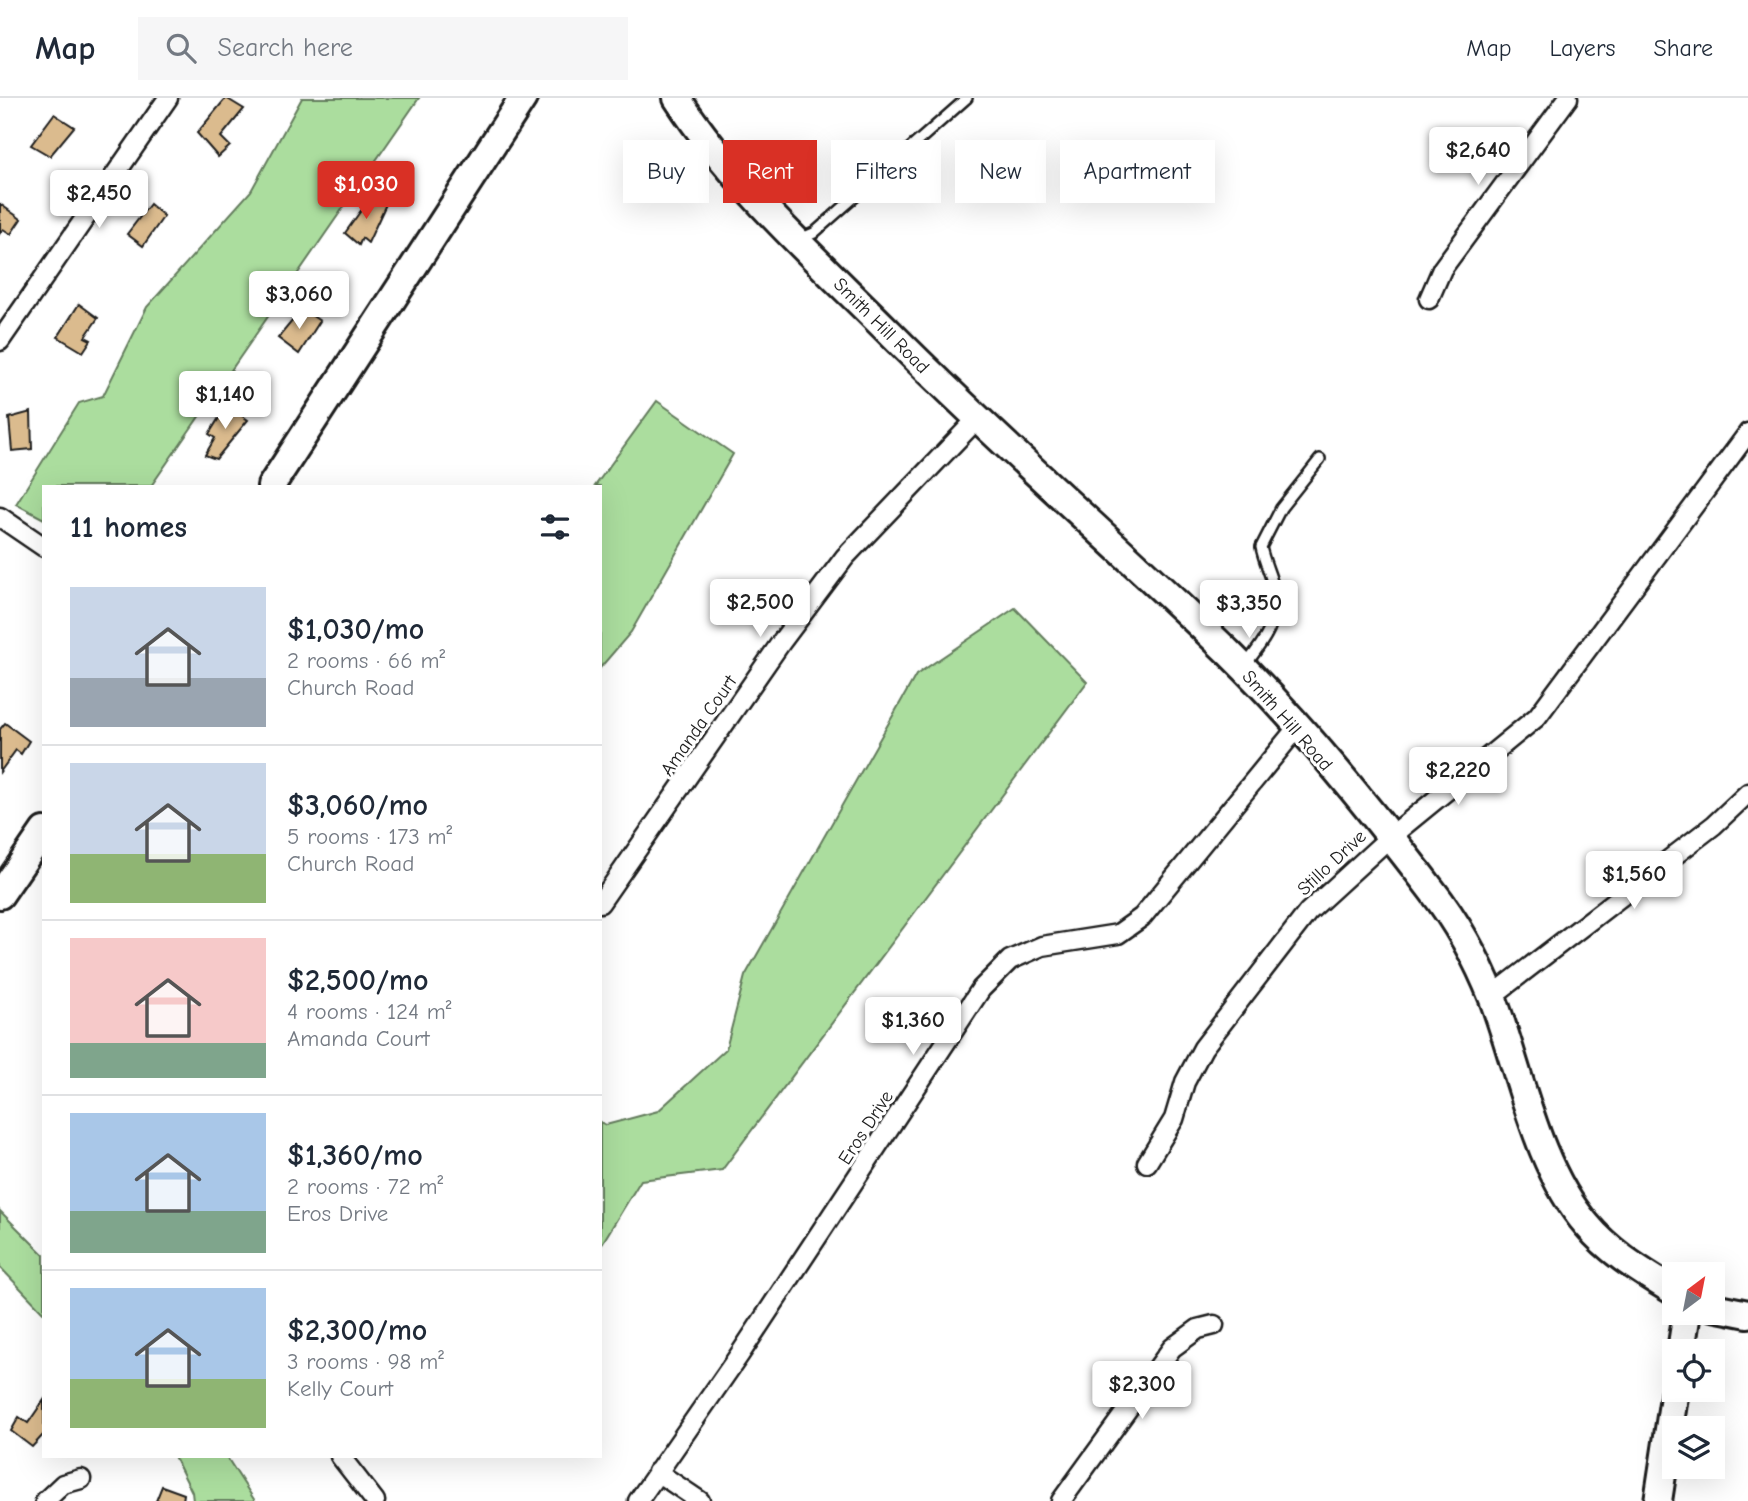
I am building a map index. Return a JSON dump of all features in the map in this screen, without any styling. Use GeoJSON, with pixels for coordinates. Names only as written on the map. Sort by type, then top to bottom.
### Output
{"type":"FeatureCollection","features":[{"type":"Feature","properties":{"kind":"street"},"geometry":{"type":"LineString","coordinates":[[0,341],[169,98]]}},
{"type":"Feature","properties":{"kind":"street"},"geometry":{"type":"LineString","coordinates":[[272,485],[523,98]]}},
{"type":"Feature","properties":{"kind":"street","name":"Smith Hill Road"},"geometry":{"type":"LineString","coordinates":[[677,98],[729,167],[976,420],[1243,668],[1390,837],[1435,894],[1468,947],[1492,996],[1532,1118],[1561,1187],[1586,1224],[1616,1255],[1662,1284]]}},
{"type":"Feature","properties":{"kind":"street"},"geometry":{"type":"LineString","coordinates":[[1429,299],[1442,269],[1568,98]]}},
{"type":"Feature","properties":{"kind":"street","name":"Amanda Court"},"geometry":{"type":"LineString","coordinates":[[602,901],[782,641],[845,557],[976,420]]}},
{"type":"Feature","properties":{"kind":"street","name":"Stillo Drive"},"geometry":{"type":"LineString","coordinates":[[1147,1163],[1174,1119],[1185,1083],[1203,1048],[1308,912],[1390,837],[1537,717],[1748,433]]}},
{"type":"Feature","properties":{"kind":"street"},"geometry":{"type":"LineString","coordinates":[[0,517],[42,546]]}},
{"type":"Feature","properties":{"kind":"street","name":"Eros Drive"},"geometry":{"type":"LineString","coordinates":[[638,1501],[740,1354],[981,989],[1010,960],[1042,946],[1118,934],[1142,917],[1297,727]]}},
{"type":"Feature","properties":{"kind":"street"},"geometry":{"type":"LineString","coordinates":[[1492,996],[1714,825],[1748,793]]}},
{"type":"Feature","properties":{"kind":"street"},"geometry":{"type":"LineString","coordinates":[[0,895],[42,834]]}},
{"type":"Feature","properties":{"kind":"street"},"geometry":{"type":"LineString","coordinates":[[1726,1310],[1748,1314]]}},
{"type":"Feature","properties":{"kind":"street"},"geometry":{"type":"LineString","coordinates":[[1060,1501],[1172,1348],[1198,1329],[1214,1325]]}},
{"type":"Feature","properties":{"kind":"street"},"geometry":{"type":"LineString","coordinates":[[1658,1501],[1673,1402]]}},
{"type":"Feature","properties":{"kind":"street"},"geometry":{"type":"LineString","coordinates":[[342,1458],[375,1501]]}},
{"type":"Feature","properties":{"kind":"street"},"geometry":{"type":"LineString","coordinates":[[657,1472],[701,1501]]}},
{"type":"Feature","properties":{"kind":"street"},"geometry":{"type":"LineString","coordinates":[[45,1501],[63,1484],[81,1479]]}},
{"type":"Feature","properties":{"kind":"lane"},"geometry":{"type":"LineString","coordinates":[[798,239],[814,233],[967,98]]}},
{"type":"Feature","properties":{"kind":"lane"},"geometry":{"type":"LineString","coordinates":[[1243,668],[1263,644],[1272,625],[1275,608],[1275,590],[1261,547],[1281,508],[1320,459]]}},
{"type":"Feature","properties":{"kind":"green space"},"geometry":{"type":"Polygon","coordinates":[[[302,98],[419,98],[152,485],[42,485],[42,518],[16,504],[79,403],[103,396],[147,307],[251,191],[302,98]]]}},
{"type":"Feature","properties":{"kind":"green space"},"geometry":{"type":"Polygon","coordinates":[[[657,401],[733,454],[631,632],[602,666],[602,485],[596,485],[657,401]]]}},
{"type":"Feature","properties":{"kind":"green space"},"geometry":{"type":"Polygon","coordinates":[[[1015,608],[1087,682],[722,1170],[641,1180],[602,1244],[602,1123],[606,1125],[658,1111],[726,1049],[745,976],[916,675],[1015,608]]]}},
{"type":"Feature","properties":{"kind":"green space"},"geometry":{"type":"Polygon","coordinates":[[[0,1211],[42,1253],[42,1311],[0,1267],[0,1211]]]}},
{"type":"Feature","properties":{"kind":"green space"},"geometry":{"type":"Polygon","coordinates":[[[175,1458],[227,1458],[255,1501],[193,1501],[192,1492],[175,1458]]]}},
{"type":"Feature","properties":{"kind":"building"},"geometry":{"type":"Polygon","coordinates":[[[226,98],[244,109],[221,137],[230,146],[218,157],[197,133],[226,98]]]}},
{"type":"Feature","properties":{"kind":"building"},"geometry":{"type":"Polygon","coordinates":[[[54,114],[74,127],[50,156],[31,145],[54,114]]]}},
{"type":"Feature","properties":{"kind":"building"},"geometry":{"type":"Polygon","coordinates":[[[372,195],[386,204],[368,243],[362,238],[359,245],[345,233],[372,195]]]}},
{"type":"Feature","properties":{"kind":"building"},"geometry":{"type":"Polygon","coordinates":[[[0,204],[21,219],[11,234],[3,229],[0,233],[0,204]]]}},
{"type":"Feature","properties":{"kind":"building"},"geometry":{"type":"Polygon","coordinates":[[[150,204],[164,216],[143,246],[127,234],[150,204]]]}},
{"type":"Feature","properties":{"kind":"building"},"geometry":{"type":"Polygon","coordinates":[[[79,304],[98,318],[85,337],[91,340],[83,352],[58,337],[79,304]]]}},
{"type":"Feature","properties":{"kind":"building"},"geometry":{"type":"Polygon","coordinates":[[[302,309],[320,321],[299,354],[278,338],[302,309]]]}},
{"type":"Feature","properties":{"kind":"building"},"geometry":{"type":"Polygon","coordinates":[[[227,405],[248,420],[216,459],[205,455],[215,438],[209,434],[227,405]]]}},
{"type":"Feature","properties":{"kind":"building"},"geometry":{"type":"Polygon","coordinates":[[[31,412],[32,449],[12,451],[9,418],[31,412]]]}},
{"type":"Feature","properties":{"kind":"building"},"geometry":{"type":"Polygon","coordinates":[[[5,723],[29,741],[21,754],[16,750],[0,772],[0,729],[5,723]]]}},
{"type":"Feature","properties":{"kind":"building"},"geometry":{"type":"Polygon","coordinates":[[[42,1403],[42,1436],[32,1447],[11,1431],[19,1417],[28,1423],[42,1403]]]}},
{"type":"Feature","properties":{"kind":"building"},"geometry":{"type":"Polygon","coordinates":[[[162,1486],[184,1494],[183,1501],[156,1501],[162,1486]]]}}]}
